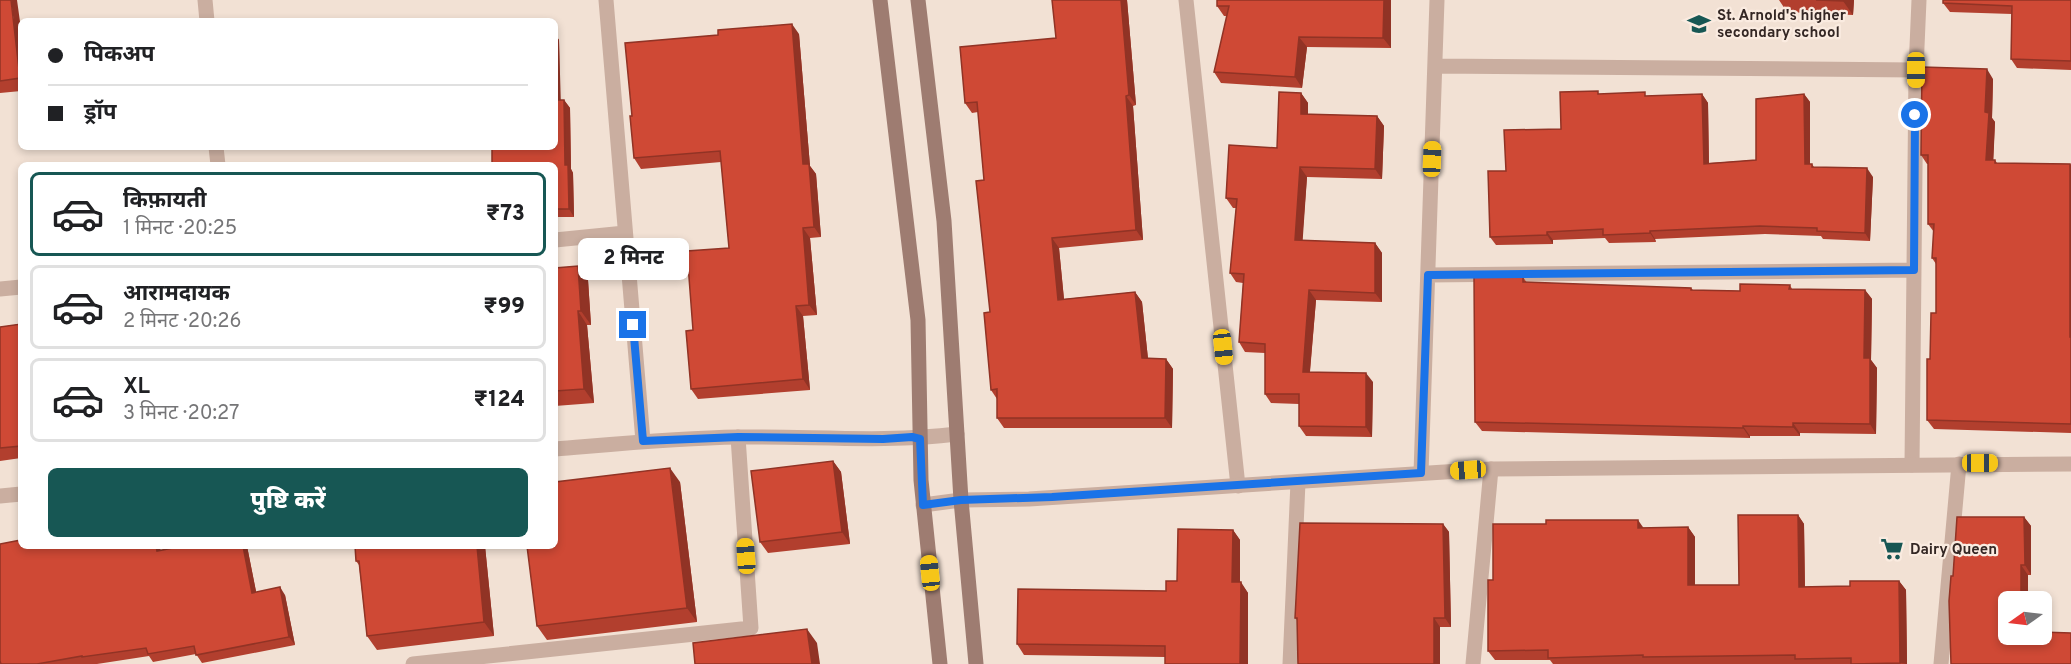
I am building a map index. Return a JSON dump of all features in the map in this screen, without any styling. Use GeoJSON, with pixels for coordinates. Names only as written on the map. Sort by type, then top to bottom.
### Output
{"type":"FeatureCollection","features":[{"type":"Feature","properties":{"kind":"main road"},"geometry":{"type":"LineString","coordinates":[[880,0],[918,320],[923,505],[940,664]]}},
{"type":"Feature","properties":{"kind":"main road"},"geometry":{"type":"LineString","coordinates":[[918,0],[944,220],[961,500],[976,664]]}},
{"type":"Feature","properties":{"kind":"street"},"geometry":{"type":"LineString","coordinates":[[205,0],[207,18]]}},
{"type":"Feature","properties":{"kind":"street"},"geometry":{"type":"LineString","coordinates":[[606,0],[643,441]]}},
{"type":"Feature","properties":{"kind":"street"},"geometry":{"type":"LineString","coordinates":[[1186,0],[1238,486]]}},
{"type":"Feature","properties":{"kind":"street"},"geometry":{"type":"LineString","coordinates":[[1421,473],[1437,0]]}},
{"type":"Feature","properties":{"kind":"street"},"geometry":{"type":"LineString","coordinates":[[1912,465],[1916,70],[1919,0]]}},
{"type":"Feature","properties":{"kind":"street"},"geometry":{"type":"LineString","coordinates":[[1436,66],[1916,70]]}},
{"type":"Feature","properties":{"kind":"street"},"geometry":{"type":"LineString","coordinates":[[558,240],[626,233]]}},
{"type":"Feature","properties":{"kind":"street"},"geometry":{"type":"LineString","coordinates":[[1428,275],[1914,270]]}},
{"type":"Feature","properties":{"kind":"street"},"geometry":{"type":"LineString","coordinates":[[0,289],[18,287]]}},
{"type":"Feature","properties":{"kind":"street"},"geometry":{"type":"LineString","coordinates":[[558,449],[643,441],[738,437],[883,439],[912,437],[920,439],[957,434]]}},
{"type":"Feature","properties":{"kind":"street"},"geometry":{"type":"LineString","coordinates":[[413,664],[502,659],[751,628],[738,437]]}},
{"type":"Feature","properties":{"kind":"street"},"geometry":{"type":"LineString","coordinates":[[1941,664],[1959,464]]}},
{"type":"Feature","properties":{"kind":"street"},"geometry":{"type":"LineString","coordinates":[[923,505],[961,500],[1040,498],[1491,469],[2071,464]]}},
{"type":"Feature","properties":{"kind":"street"},"geometry":{"type":"LineString","coordinates":[[1473,664],[1491,469]]}},
{"type":"Feature","properties":{"kind":"street"},"geometry":{"type":"LineString","coordinates":[[1290,664],[1298,482]]}},
{"type":"Feature","properties":{"kind":"street"},"geometry":{"type":"LineString","coordinates":[[0,496],[18,494]]}},
{"type":"Feature","properties":{"kind":"building"},"geometry":{"type":"Polygon","coordinates":[[[0,0],[11,0],[18,78],[0,81],[0,0]]]}},
{"type":"Feature","properties":{"kind":"building"},"geometry":{"type":"Polygon","coordinates":[[[1052,0],[1121,0],[1129,95],[1126,96],[1136,230],[1052,238],[1058,300],[1135,292],[1142,358],[1166,359],[1165,418],[997,418],[997,389],[991,390],[984,313],[990,312],[976,181],[984,180],[977,102],[965,103],[960,47],[1056,38],[1052,0]]]}},
{"type":"Feature","properties":{"kind":"building"},"geometry":{"type":"Polygon","coordinates":[[[1217,0],[1384,0],[1383,38],[1299,37],[1295,77],[1214,72],[1229,6],[1217,6],[1217,0]]]}},
{"type":"Feature","properties":{"kind":"building"},"geometry":{"type":"Polygon","coordinates":[[[1943,0],[2071,0],[2071,61],[2011,59],[2012,6],[1943,3],[1943,0]]]}},
{"type":"Feature","properties":{"kind":"building"},"geometry":{"type":"Polygon","coordinates":[[[792,24],[803,164],[809,164],[814,227],[803,228],[809,305],[796,306],[803,379],[691,389],[686,331],[693,330],[687,251],[729,248],[720,151],[634,158],[625,43],[718,35],[718,30],[792,24]]]}},
{"type":"Feature","properties":{"kind":"building"},"geometry":{"type":"Polygon","coordinates":[[[1922,67],[1987,69],[1985,112],[1989,113],[1986,160],[1995,160],[1995,163],[2070,164],[2071,424],[1927,420],[1927,359],[1930,359],[1931,313],[1936,313],[1936,258],[1932,258],[1934,224],[1928,224],[1928,155],[1921,155],[1922,67]]]}},
{"type":"Feature","properties":{"kind":"building"},"geometry":{"type":"Polygon","coordinates":[[[1598,91],[1598,94],[1645,92],[1645,96],[1702,94],[1704,164],[1756,160],[1756,99],[1804,94],[1805,164],[1812,164],[1812,167],[1867,168],[1865,233],[1760,226],[1603,235],[1603,229],[1547,232],[1547,235],[1490,237],[1488,171],[1506,171],[1504,130],[1561,129],[1560,92],[1598,91]]]}},
{"type":"Feature","properties":{"kind":"building"},"geometry":{"type":"Polygon","coordinates":[[[1279,92],[1301,93],[1301,114],[1377,116],[1375,169],[1300,167],[1295,240],[1375,243],[1375,293],[1309,290],[1303,372],[1366,373],[1366,427],[1299,426],[1299,394],[1265,394],[1265,344],[1239,342],[1244,274],[1230,273],[1237,199],[1226,198],[1229,145],[1277,148],[1279,92]]]}},
{"type":"Feature","properties":{"kind":"building"},"geometry":{"type":"Polygon","coordinates":[[[558,100],[564,100],[565,165],[568,165],[569,209],[558,209],[558,162],[492,162],[492,150],[558,150],[558,100]]]}},
{"type":"Feature","properties":{"kind":"building"},"geometry":{"type":"Polygon","coordinates":[[[578,266],[581,311],[578,311],[584,389],[558,391],[558,268],[578,266]]]}},
{"type":"Feature","properties":{"kind":"building"},"geometry":{"type":"Polygon","coordinates":[[[1474,276],[1523,277],[1523,282],[1691,288],[1691,290],[1740,291],[1740,284],[1790,285],[1789,289],[1865,290],[1864,358],[1870,358],[1870,424],[1793,423],[1793,427],[1743,426],[1743,428],[1475,422],[1474,276]]]}},
{"type":"Feature","properties":{"kind":"building"},"geometry":{"type":"Polygon","coordinates":[[[18,324],[18,446],[0,448],[0,327],[18,324]]]}},
{"type":"Feature","properties":{"kind":"building"},"geometry":{"type":"Polygon","coordinates":[[[833,461],[842,532],[760,542],[751,471],[833,461]]]}},
{"type":"Feature","properties":{"kind":"building"},"geometry":{"type":"Polygon","coordinates":[[[670,468],[687,608],[537,626],[527,549],[558,549],[558,482],[670,468]]]}},
{"type":"Feature","properties":{"kind":"building"},"geometry":{"type":"Polygon","coordinates":[[[1738,515],[1798,515],[1799,587],[1850,586],[1850,581],[1899,581],[1900,663],[1851,664],[1851,658],[1795,659],[1795,655],[1643,657],[1643,655],[1548,658],[1548,650],[1488,651],[1488,580],[1493,580],[1493,524],[1546,524],[1546,520],[1638,520],[1638,528],[1688,527],[1688,585],[1739,585],[1738,515]]]}},
{"type":"Feature","properties":{"kind":"building"},"geometry":{"type":"Polygon","coordinates":[[[1957,517],[2024,517],[2025,565],[2021,565],[2021,591],[1998,591],[1998,645],[2052,645],[2052,632],[2071,633],[2071,664],[1951,664],[1949,601],[1951,576],[1953,576],[1957,517]]]}},
{"type":"Feature","properties":{"kind":"building"},"geometry":{"type":"Polygon","coordinates":[[[1300,523],[1443,524],[1445,618],[1434,618],[1434,664],[1298,664],[1297,618],[1295,618],[1300,523]]]}},
{"type":"Feature","properties":{"kind":"building"},"geometry":{"type":"Polygon","coordinates":[[[1178,529],[1233,530],[1232,582],[1241,582],[1240,664],[1165,664],[1165,646],[1017,644],[1018,589],[1166,591],[1166,581],[1177,581],[1178,529]]]}},
{"type":"Feature","properties":{"kind":"building"},"geometry":{"type":"Polygon","coordinates":[[[18,541],[18,549],[157,549],[157,551],[244,549],[252,593],[280,587],[289,637],[196,655],[194,646],[148,654],[146,648],[37,664],[1,664],[0,544],[18,541]]]}},
{"type":"Feature","properties":{"kind":"building"},"geometry":{"type":"Polygon","coordinates":[[[355,549],[477,549],[484,622],[367,636],[359,561],[356,561],[355,549]]]}},
{"type":"Feature","properties":{"kind":"building"},"geometry":{"type":"Polygon","coordinates":[[[807,629],[812,664],[695,664],[693,643],[807,629]]]}},
{"type":"Feature","properties":{"kind":"place","name":"St. Arnold's higher secondary school"},"geometry":{"type":"Point","coordinates":[1699,24]}},
{"type":"Feature","properties":{"kind":"place","name":"Dairy Queen"},"geometry":{"type":"Point","coordinates":[1892,549]}},
{"type":"Feature","properties":{"kind":"route"},"geometry":{"type":"LineString","coordinates":[[633,325],[643,441],[738,437],[896,439],[912,437],[920,439],[923,505],[961,500],[1029,499],[1421,473],[1428,275],[1914,270],[1915,115]]}}]}
